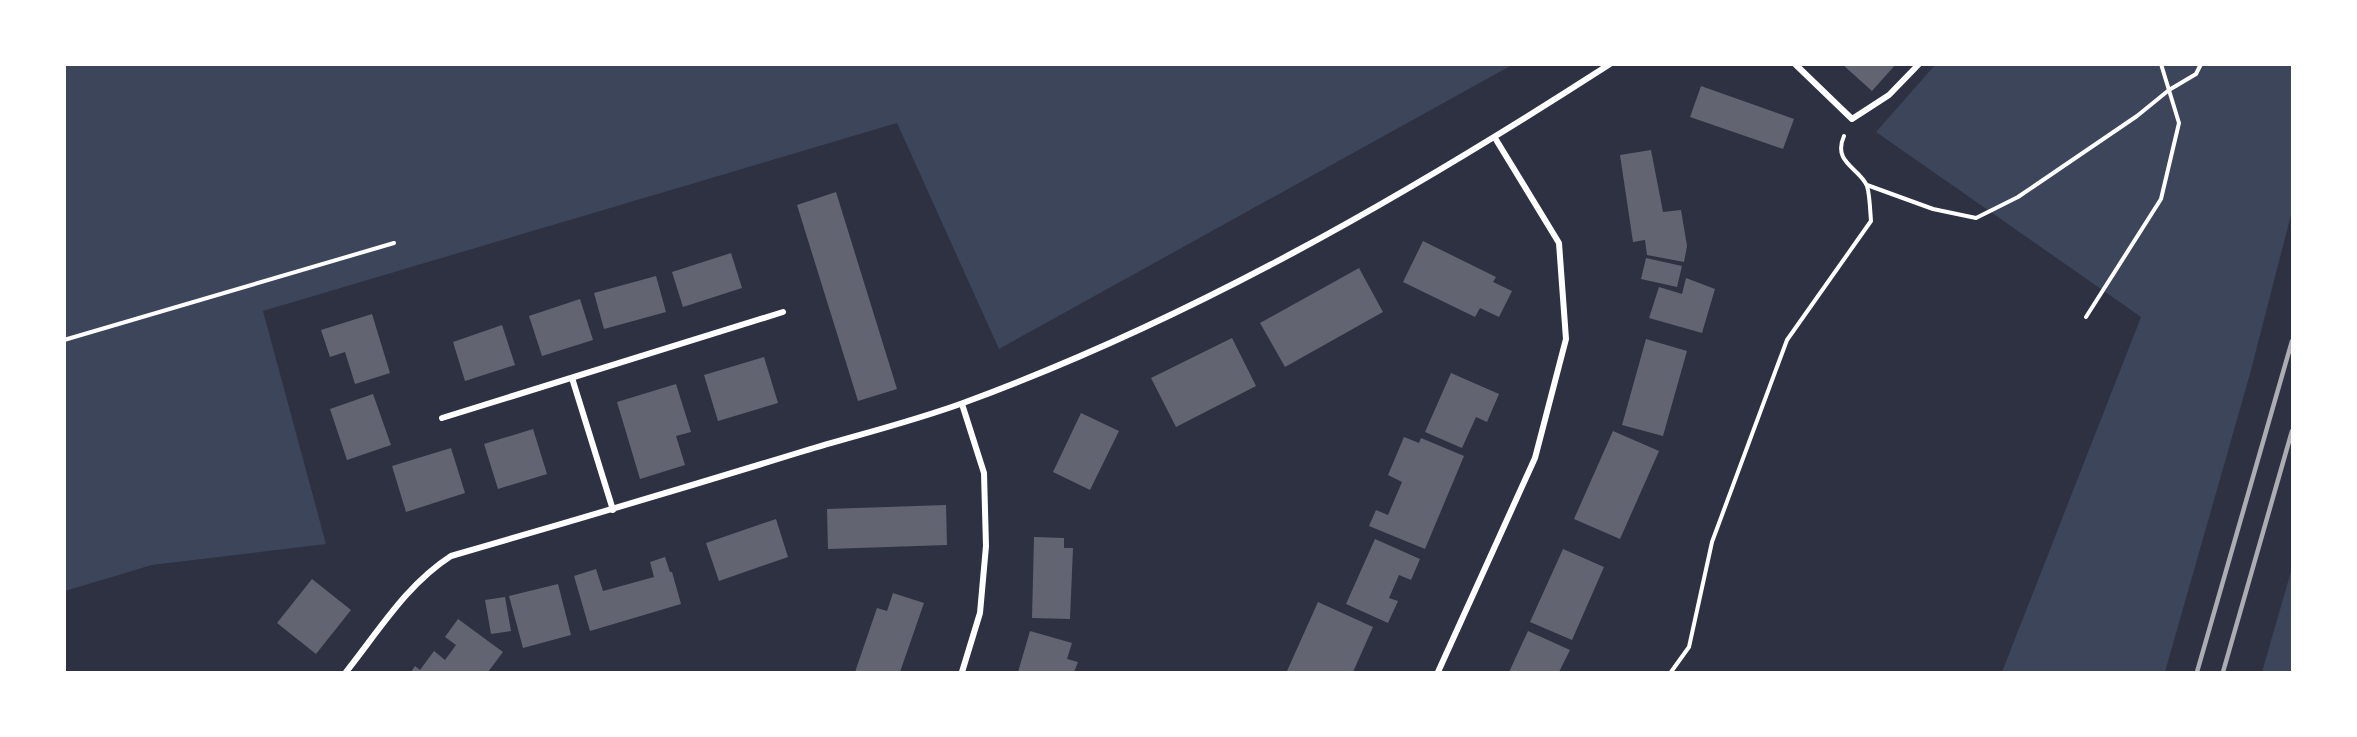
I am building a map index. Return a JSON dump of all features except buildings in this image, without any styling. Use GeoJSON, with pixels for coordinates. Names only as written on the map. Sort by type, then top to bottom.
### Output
{"type":"FeatureCollection","features":[{"type":"Feature","properties":{"kind":"street"},"geometry":{"type":"LineString","coordinates":[[346,672],[414,586],[432,568],[451,556],[613,510],[962,404],[1155,324],[1327,234],[1495,138],[1610,64]]}},
{"type":"Feature","properties":{"kind":"street"},"geometry":{"type":"LineString","coordinates":[[1795,64],[1852,119],[1889,95],[1919,64]]}},
{"type":"Feature","properties":{"kind":"street"},"geometry":{"type":"LineString","coordinates":[[1438,672],[1536,458],[1566,339],[1559,243],[1495,138]]}},
{"type":"Feature","properties":{"kind":"street"},"geometry":{"type":"LineString","coordinates":[[442,418],[783,312]]}},
{"type":"Feature","properties":{"kind":"street"},"geometry":{"type":"LineString","coordinates":[[572,378],[613,510]]}},
{"type":"Feature","properties":{"kind":"street"},"geometry":{"type":"LineString","coordinates":[[962,404],[984,473],[986,546],[980,613],[962,672]]}},
{"type":"Feature","properties":{"kind":"path"},"geometry":{"type":"LineString","coordinates":[[2086,317],[2162,199],[2179,123],[2161,64]]}},
{"type":"Feature","properties":{"kind":"path"},"geometry":{"type":"LineString","coordinates":[[1852,119],[1842,141],[1844,160],[1867,185],[1933,209],[1976,218],[2019,197],[2137,116],[2169,90],[2196,74],[2201,64]]}},
{"type":"Feature","properties":{"kind":"path"},"geometry":{"type":"LineString","coordinates":[[1671,672],[1689,647],[1712,542],[1787,340],[1871,221],[1867,185]]}},
{"type":"Feature","properties":{"kind":"path"},"geometry":{"type":"LineString","coordinates":[[64,340],[394,243]]}},
{"type":"Feature","properties":{"kind":"shaded area"},"geometry":{"type":"Polygon","coordinates":[[[65,65],[1512,65],[999,349],[897,123],[263,311],[326,544],[152,565],[65,591],[65,65]]]}},
{"type":"Feature","properties":{"kind":"shaded area"},"geometry":{"type":"Polygon","coordinates":[[[1935,65],[2292,65],[2292,211],[2250,374],[2165,672],[2002,672],[2141,317],[1876,132],[1935,65]]]}},
{"type":"Feature","properties":{"kind":"shaded area"},"geometry":{"type":"Polygon","coordinates":[[[2292,568],[2292,672],[2262,672],[2292,568]]]}},
{"type":"Feature","properties":{"kind":"railway"},"geometry":{"type":"LineString","coordinates":[[2197,672],[2292,341]]}},
{"type":"Feature","properties":{"kind":"railway"},"geometry":{"type":"LineString","coordinates":[[2223,672],[2292,431]]}}]}
